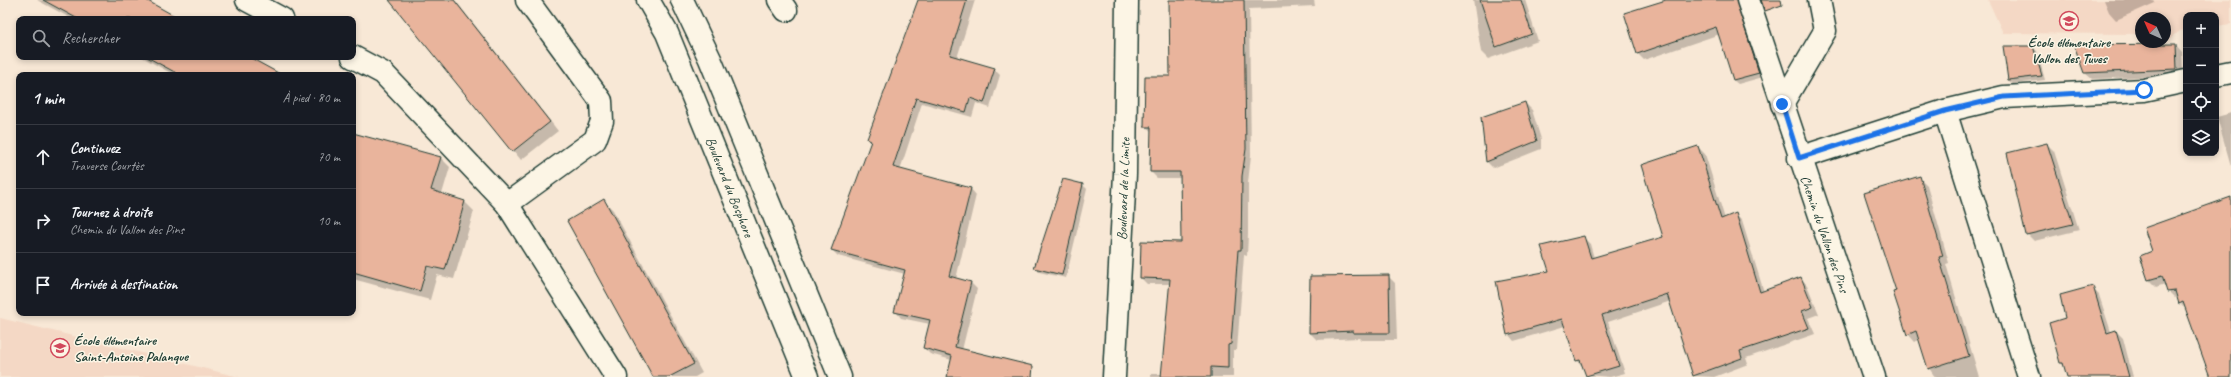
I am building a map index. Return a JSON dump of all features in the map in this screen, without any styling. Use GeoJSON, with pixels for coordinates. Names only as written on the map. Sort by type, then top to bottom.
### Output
{"type":"FeatureCollection","features":[{"type":"Feature","properties":{"kind":"street"},"geometry":{"type":"LineString","coordinates":[[247,0],[279,11]]}},
{"type":"Feature","properties":{"kind":"street"},"geometry":{"type":"LineString","coordinates":[[507,204],[595,140],[602,120],[601,101],[527,0]]}},
{"type":"Feature","properties":{"kind":"street","name":"Boulevard du Bosphore"},"geometry":{"type":"LineString","coordinates":[[648,0],[667,33],[807,377]]}},
{"type":"Feature","properties":{"kind":"street"},"geometry":{"type":"LineString","coordinates":[[682,0],[710,59],[840,377]]}},
{"type":"Feature","properties":{"kind":"street","name":"Boulevard de la Limite"},"geometry":{"type":"LineString","coordinates":[[1114,377],[1125,174],[1128,0]]}},
{"type":"Feature","properties":{"kind":"street","name":"Chemin du Vallon des Pins"},"geometry":{"type":"LineString","coordinates":[[1748,0],[1799,158],[1873,377]]}},
{"type":"Feature","properties":{"kind":"street"},"geometry":{"type":"LineString","coordinates":[[1782,104],[1825,31],[1818,0]]}},
{"type":"Feature","properties":{"kind":"street"},"geometry":{"type":"LineString","coordinates":[[356,59],[383,73],[507,204],[616,377]]}},
{"type":"Feature","properties":{"kind":"street"},"geometry":{"type":"LineString","coordinates":[[2219,74],[2231,72]]}},
{"type":"Feature","properties":{"kind":"street"},"geometry":{"type":"LineString","coordinates":[[1799,158],[1945,111],[2004,97],[2144,90],[2183,82]]}},
{"type":"Feature","properties":{"kind":"street"},"geometry":{"type":"LineString","coordinates":[[1945,111],[2029,377]]}},
{"type":"Feature","properties":{"kind":"shaded area","name":"École élémentaire Vallon des Tuves"},"geometry":{"type":"Polygon","coordinates":[[[1988,0],[2231,0],[2231,24],[2219,26],[2219,12],[2183,12],[2183,30],[2171,38],[2171,12],[2135,12],[2135,34],[2003,33],[1988,0]]]}},
{"type":"Feature","properties":{"kind":"shaded area","name":"École élémentaire Saint-Antoine Palanque"},"geometry":{"type":"Polygon","coordinates":[[[0,318],[239,377],[0,377],[0,318]]]}},
{"type":"Feature","properties":{"kind":"building"},"geometry":{"type":"Polygon","coordinates":[[[43,0],[146,0],[175,16],[72,16],[43,0]]]}},
{"type":"Feature","properties":{"kind":"building"},"geometry":{"type":"Polygon","coordinates":[[[389,0],[454,0],[550,122],[512,152],[389,0]]]}},
{"type":"Feature","properties":{"kind":"building"},"geometry":{"type":"Polygon","coordinates":[[[918,0],[967,0],[950,55],[995,68],[984,103],[970,98],[966,112],[916,98],[893,167],[971,188],[949,276],[971,282],[955,347],[1033,366],[1032,377],[947,377],[952,356],[923,348],[930,320],[894,312],[905,270],[831,250],[871,141],[867,139],[918,0]]]}},
{"type":"Feature","properties":{"kind":"building"},"geometry":{"type":"Polygon","coordinates":[[[1169,0],[1244,0],[1246,149],[1242,176],[1241,250],[1238,250],[1231,344],[1228,345],[1228,368],[1211,367],[1211,377],[1161,377],[1170,279],[1140,278],[1141,241],[1181,242],[1180,172],[1150,172],[1151,127],[1144,127],[1145,76],[1170,76],[1169,0]]]}},
{"type":"Feature","properties":{"kind":"building"},"geometry":{"type":"Polygon","coordinates":[[[1480,0],[1521,0],[1532,34],[1496,47],[1480,0]]]}},
{"type":"Feature","properties":{"kind":"building"},"geometry":{"type":"Polygon","coordinates":[[[1666,0],[1736,0],[1759,73],[1733,80],[1716,27],[1637,54],[1624,13],[1666,0]]]}},
{"type":"Feature","properties":{"kind":"building"},"geometry":{"type":"Polygon","coordinates":[[[1761,0],[1781,0],[1782,5],[1765,11],[1761,0]]]}},
{"type":"Feature","properties":{"kind":"building"},"geometry":{"type":"Polygon","coordinates":[[[2135,44],[2135,48],[2171,48],[2171,44],[2176,44],[2177,69],[2084,73],[2074,45],[2135,44]]]}},
{"type":"Feature","properties":{"kind":"building"},"geometry":{"type":"Polygon","coordinates":[[[2003,46],[2033,46],[2042,76],[2008,80],[2003,46]]]}},
{"type":"Feature","properties":{"kind":"building"},"geometry":{"type":"Polygon","coordinates":[[[152,60],[254,60],[276,72],[174,72],[152,60]]]}},
{"type":"Feature","properties":{"kind":"building"},"geometry":{"type":"Polygon","coordinates":[[[1525,102],[1537,141],[1486,162],[1481,117],[1525,102]]]}},
{"type":"Feature","properties":{"kind":"building"},"geometry":{"type":"Polygon","coordinates":[[[356,134],[441,157],[431,190],[465,201],[445,270],[427,266],[420,291],[356,273],[356,134]]]}},
{"type":"Feature","properties":{"kind":"building"},"geometry":{"type":"Polygon","coordinates":[[[2047,143],[2073,224],[2026,235],[2007,153],[2047,143]]]}},
{"type":"Feature","properties":{"kind":"building"},"geometry":{"type":"Polygon","coordinates":[[[1698,146],[1721,219],[1736,213],[1760,292],[1801,277],[1813,307],[1802,311],[1809,328],[1740,351],[1742,358],[1693,376],[1667,294],[1602,315],[1619,366],[1586,376],[1580,360],[1576,361],[1562,319],[1507,335],[1496,281],[1549,271],[1541,246],[1584,236],[1591,258],[1663,237],[1641,165],[1698,146]]]}},
{"type":"Feature","properties":{"kind":"building"},"geometry":{"type":"Polygon","coordinates":[[[1920,176],[1943,256],[1939,257],[1969,356],[1928,369],[1916,331],[1907,335],[1893,292],[1896,291],[1864,193],[1920,176]]]}},
{"type":"Feature","properties":{"kind":"building"},"geometry":{"type":"Polygon","coordinates":[[[1063,179],[1083,184],[1062,275],[1034,268],[1063,179]]]}},
{"type":"Feature","properties":{"kind":"building"},"geometry":{"type":"Polygon","coordinates":[[[2231,197],[2231,377],[2210,377],[2183,302],[2179,304],[2175,291],[2167,292],[2162,276],[2148,280],[2140,256],[2152,251],[2144,228],[2231,197]]]}},
{"type":"Feature","properties":{"kind":"building"},"geometry":{"type":"Polygon","coordinates":[[[604,199],[694,364],[669,377],[653,377],[567,221],[604,199]]]}},
{"type":"Feature","properties":{"kind":"building"},"geometry":{"type":"Polygon","coordinates":[[[1389,275],[1390,333],[1353,333],[1353,331],[1309,333],[1310,276],[1389,275]]]}},
{"type":"Feature","properties":{"kind":"building"},"geometry":{"type":"Polygon","coordinates":[[[2093,286],[2107,333],[2116,330],[2129,377],[2067,377],[2063,363],[2060,363],[2049,323],[2065,318],[2060,295],[2093,286]]]}},
{"type":"Feature","properties":{"kind":"place","name":"École élémentaire Vallon des Tuves"},"geometry":{"type":"Point","coordinates":[2069,21]}},
{"type":"Feature","properties":{"kind":"place","name":"École élémentaire Saint-Antoine Palanque"},"geometry":{"type":"Point","coordinates":[60,348]}},
{"type":"Feature","properties":{"kind":"route"},"geometry":{"type":"LineString","coordinates":[[1782,104],[1799,158],[1945,111],[2004,97],[2144,90]]}}]}
